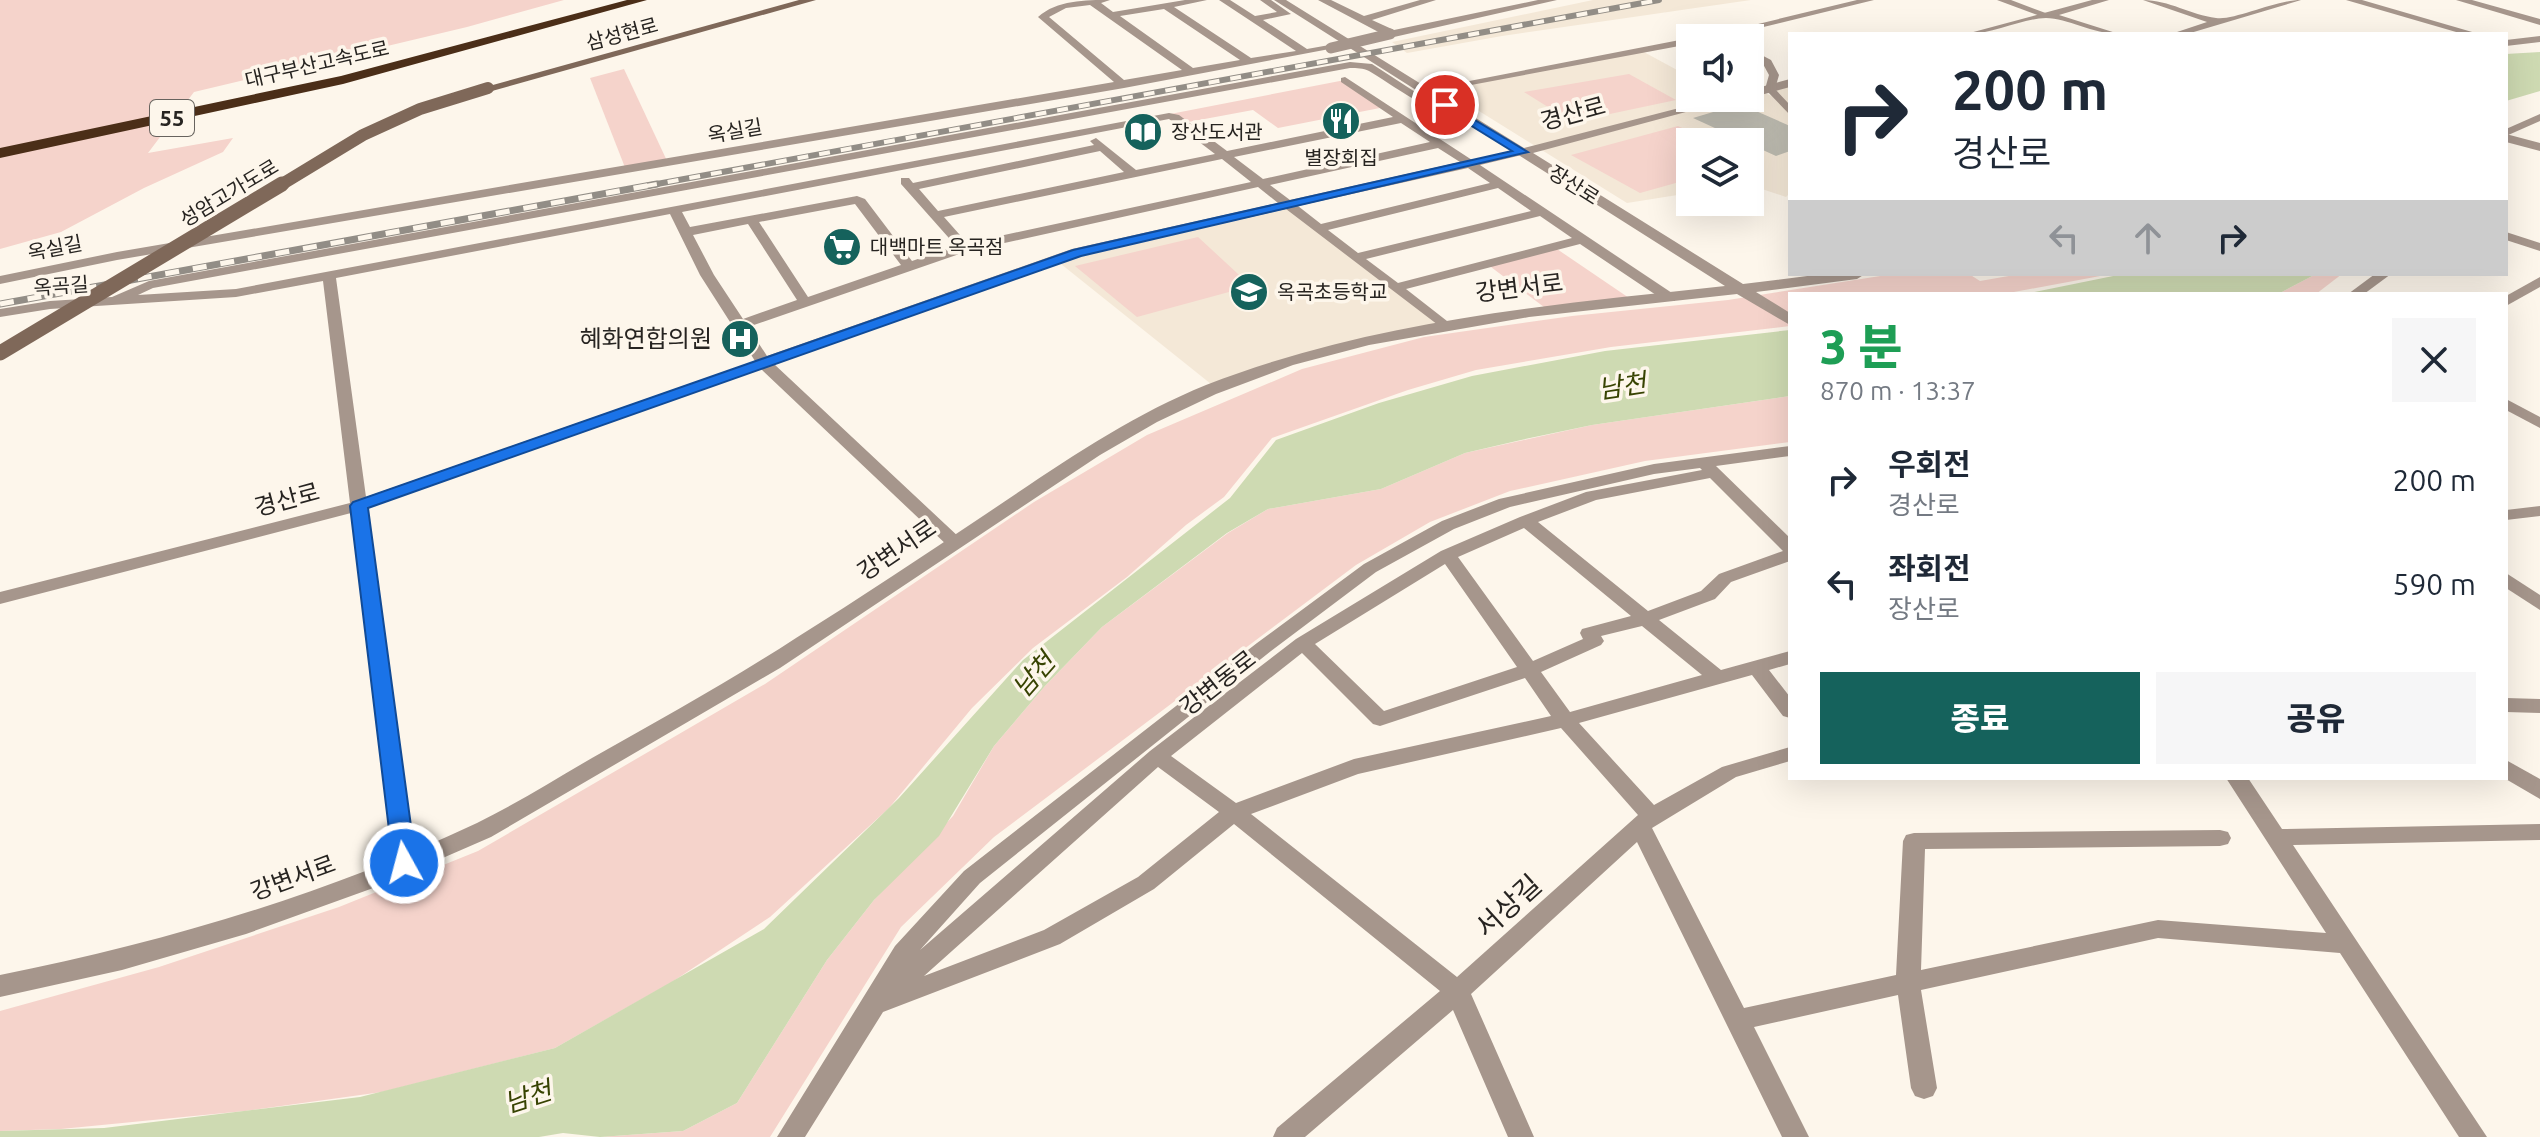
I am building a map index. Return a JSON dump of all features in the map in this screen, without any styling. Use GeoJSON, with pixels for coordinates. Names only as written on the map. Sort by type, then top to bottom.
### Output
{"type":"FeatureCollection","features":[{"type":"Feature","properties":{"kind":"highway","name":"대구부산고속도로"},"geometry":{"type":"LineString","coordinates":[[0,146],[339,78],[622,0]]}},
{"type":"Feature","properties":{"kind":"highway","name":"대구부산고속도로"},"geometry":{"type":"LineString","coordinates":[[0,153],[339,78],[641,0]]}},
{"type":"Feature","properties":{"kind":"main road","name":"삼성현로"},"geometry":{"type":"LineString","coordinates":[[488,88],[811,0]]}},
{"type":"Feature","properties":{"kind":"main road","name":"성암고가도로"},"geometry":{"type":"LineString","coordinates":[[0,353],[363,135],[420,109],[488,88]]}},
{"type":"Feature","properties":{"kind":"street"},"geometry":{"type":"LineString","coordinates":[[1105,0],[1048,11],[1043,17],[1124,85]]}},
{"type":"Feature","properties":{"kind":"street"},"geometry":{"type":"LineString","coordinates":[[1111,15],[1202,0]]}},
{"type":"Feature","properties":{"kind":"street"},"geometry":{"type":"LineString","coordinates":[[1224,0],[1305,52]]}},
{"type":"Feature","properties":{"kind":"street"},"geometry":{"type":"LineString","coordinates":[[1253,19],[1286,14],[1265,0]]}},
{"type":"Feature","properties":{"kind":"street","name":"장산로"},"geometry":{"type":"LineString","coordinates":[[1279,0],[1788,319]]}},
{"type":"Feature","properties":{"kind":"street"},"geometry":{"type":"LineString","coordinates":[[1323,0],[1392,34]]}},
{"type":"Feature","properties":{"kind":"street"},"geometry":{"type":"LineString","coordinates":[[1363,19],[1431,0]]}},
{"type":"Feature","properties":{"kind":"street","name":"옥실길"},"geometry":{"type":"LineString","coordinates":[[0,280],[117,256],[1124,85],[1333,47],[1528,2],[1552,0]]}},
{"type":"Feature","properties":{"kind":"street"},"geometry":{"type":"LineString","coordinates":[[1764,24],[1869,0]]}},
{"type":"Feature","properties":{"kind":"street"},"geometry":{"type":"LineString","coordinates":[[2002,0],[2106,32]]}},
{"type":"Feature","properties":{"kind":"street"},"geometry":{"type":"LineString","coordinates":[[1980,32],[2104,0]]}},
{"type":"Feature","properties":{"kind":"street"},"geometry":{"type":"LineString","coordinates":[[2148,0],[2214,21]]}},
{"type":"Feature","properties":{"kind":"street"},"geometry":{"type":"LineString","coordinates":[[2182,32],[2296,0]]}},
{"type":"Feature","properties":{"kind":"street"},"geometry":{"type":"LineString","coordinates":[[2351,0],[2467,32]]}},
{"type":"Feature","properties":{"kind":"street"},"geometry":{"type":"LineString","coordinates":[[2461,0],[2540,22]]}},
{"type":"Feature","properties":{"kind":"street"},"geometry":{"type":"LineString","coordinates":[[1093,2],[1192,72]]}},
{"type":"Feature","properties":{"kind":"street"},"geometry":{"type":"LineString","coordinates":[[1166,6],[1250,62]]}},
{"type":"Feature","properties":{"kind":"street"},"geometry":{"type":"LineString","coordinates":[[2508,43],[2540,39]]}},
{"type":"Feature","properties":{"kind":"street"},"geometry":{"type":"LineString","coordinates":[[1423,91],[1676,44]]}},
{"type":"Feature","properties":{"kind":"street"},"geometry":{"type":"LineString","coordinates":[[1764,59],[1774,75],[1770,89]]}},
{"type":"Feature","properties":{"kind":"street"},"geometry":{"type":"LineString","coordinates":[[118,303],[149,285],[1357,64],[1368,66],[1422,101],[1467,119]]}},
{"type":"Feature","properties":{"kind":"street"},"geometry":{"type":"LineString","coordinates":[[1345,80],[1670,298]]}},
{"type":"Feature","properties":{"kind":"street"},"geometry":{"type":"LineString","coordinates":[[1764,90],[1788,84]]}},
{"type":"Feature","properties":{"kind":"street"},"geometry":{"type":"LineString","coordinates":[[1770,89],[1788,110]]}},
{"type":"Feature","properties":{"kind":"street","name":"경산로"},"geometry":{"type":"LineString","coordinates":[[0,598],[359,506],[1077,252],[1522,152],[1678,112]]}},
{"type":"Feature","properties":{"kind":"street","name":"옥곡길"},"geometry":{"type":"LineString","coordinates":[[0,313],[50,305],[211,297],[1169,116],[1175,117],[1442,324]]}},
{"type":"Feature","properties":{"kind":"street"},"geometry":{"type":"LineString","coordinates":[[2508,134],[2540,117]]}},
{"type":"Feature","properties":{"kind":"street"},"geometry":{"type":"LineString","coordinates":[[935,215],[1402,119]]}},
{"type":"Feature","properties":{"kind":"street"},"geometry":{"type":"LineString","coordinates":[[1085,131],[1133,174]]}},
{"type":"Feature","properties":{"kind":"street"},"geometry":{"type":"LineString","coordinates":[[2508,136],[2540,147]]}},
{"type":"Feature","properties":{"kind":"street"},"geometry":{"type":"LineString","coordinates":[[739,325],[964,248],[1439,144]]}},
{"type":"Feature","properties":{"kind":"street"},"geometry":{"type":"LineString","coordinates":[[911,187],[1103,147]]}},
{"type":"Feature","properties":{"kind":"street"},"geometry":{"type":"LineString","coordinates":[[880,151],[964,248]]}},
{"type":"Feature","properties":{"kind":"street"},"geometry":{"type":"LineString","coordinates":[[1319,228],[1500,184]]}},
{"type":"Feature","properties":{"kind":"street"},"geometry":{"type":"LineString","coordinates":[[686,232],[857,200],[909,267]]}},
{"type":"Feature","properties":{"kind":"street"},"geometry":{"type":"LineString","coordinates":[[675,211],[707,275],[765,364],[955,543]]}},
{"type":"Feature","properties":{"kind":"street"},"geometry":{"type":"LineString","coordinates":[[1356,257],[1541,212]]}},
{"type":"Feature","properties":{"kind":"street"},"geometry":{"type":"LineString","coordinates":[[751,219],[805,302]]}},
{"type":"Feature","properties":{"kind":"street"},"geometry":{"type":"LineString","coordinates":[[2508,237],[2540,247]]}},
{"type":"Feature","properties":{"kind":"street"},"geometry":{"type":"LineString","coordinates":[[1395,288],[1583,239]]}},
{"type":"Feature","properties":{"kind":"street"},"geometry":{"type":"LineString","coordinates":[[329,276],[404,863]]}},
{"type":"Feature","properties":{"kind":"street","name":"강변서로"},"geometry":{"type":"LineString","coordinates":[[0,986],[113,961],[248,922],[338,891],[483,831],[794,650],[1061,471],[1159,414],[1208,391],[1310,355],[1442,324],[1519,313],[1744,292],[1844,276]]}},
{"type":"Feature","properties":{"kind":"street"},"geometry":{"type":"LineString","coordinates":[[2358,292],[2381,276]]}},
{"type":"Feature","properties":{"kind":"street"},"geometry":{"type":"LineString","coordinates":[[2508,301],[2540,281]]}},
{"type":"Feature","properties":{"kind":"street"},"geometry":{"type":"LineString","coordinates":[[2508,405],[2540,423]]}},
{"type":"Feature","properties":{"kind":"street","name":"강변동로"},"geometry":{"type":"LineString","coordinates":[[790,1137],[874,1005],[903,953],[972,877],[1215,685],[1370,568],[1399,550],[1480,511],[1565,487],[1708,467],[1788,451]]}},
{"type":"Feature","properties":{"kind":"street"},"geometry":{"type":"LineString","coordinates":[[874,1005],[1157,756],[1303,643],[1447,555],[1592,496],[1708,467],[1788,546]]}},
{"type":"Feature","properties":{"kind":"street"},"geometry":{"type":"LineString","coordinates":[[2508,515],[2540,511]]}},
{"type":"Feature","properties":{"kind":"street"},"geometry":{"type":"LineString","coordinates":[[1526,521],[1718,678]]}},
{"type":"Feature","properties":{"kind":"street"},"geometry":{"type":"LineString","coordinates":[[1447,555],[1565,720],[1646,821],[1796,1137]]}},
{"type":"Feature","properties":{"kind":"street"},"geometry":{"type":"LineString","coordinates":[[1303,643],[1380,719],[1529,670],[1594,641],[1589,633],[1645,619],[1708,595],[1725,578],[1788,556]]}},
{"type":"Feature","properties":{"kind":"street"},"geometry":{"type":"LineString","coordinates":[[2508,580],[2540,604]]}},
{"type":"Feature","properties":{"kind":"street"},"geometry":{"type":"LineString","coordinates":[[874,1005],[1052,937],[1146,883],[1234,812],[1354,767],[1565,720],[1788,658]]}},
{"type":"Feature","properties":{"kind":"street"},"geometry":{"type":"LineString","coordinates":[[1756,667],[1788,708]]}},
{"type":"Feature","properties":{"kind":"street"},"geometry":{"type":"LineString","coordinates":[[2508,705],[2540,706]]}},
{"type":"Feature","properties":{"kind":"street","name":"서상길"},"geometry":{"type":"LineString","coordinates":[[1286,1137],[1457,991],[1646,821],[1729,772],[1788,755]]}},
{"type":"Feature","properties":{"kind":"street"},"geometry":{"type":"LineString","coordinates":[[1157,756],[1234,812],[1457,991],[1521,1137]]}},
{"type":"Feature","properties":{"kind":"street"},"geometry":{"type":"LineString","coordinates":[[2508,769],[2540,790]]}},
{"type":"Feature","properties":{"kind":"street"},"geometry":{"type":"LineString","coordinates":[[2238,780],[2474,1137]]}},
{"type":"Feature","properties":{"kind":"street"},"geometry":{"type":"LineString","coordinates":[[2277,837],[2540,832]]}},
{"type":"Feature","properties":{"kind":"street"},"geometry":{"type":"LineString","coordinates":[[1924,1088],[1908,983],[1914,841],[2220,838]]}},
{"type":"Feature","properties":{"kind":"street"},"geometry":{"type":"LineString","coordinates":[[1739,1020],[2158,929],[2347,944]]}},
{"type":"Feature","properties":{"kind":"shaded area"},"geometry":{"type":"Polygon","coordinates":[[[0,0],[564,0],[467,27],[194,92],[148,153],[233,138],[223,152],[144,188],[61,232],[0,249],[0,0]]]}},
{"type":"Feature","properties":{"kind":"shaded area"},"geometry":{"type":"Polygon","coordinates":[[[1593,0],[1751,0],[1407,53],[1392,42],[1593,0]]]}},
{"type":"Feature","properties":{"kind":"shaded area"},"geometry":{"type":"Polygon","coordinates":[[[1642,51],[1676,69],[1676,112],[1764,112],[1764,93],[1774,97],[1770,89],[1788,84],[1786,197],[1764,190],[1764,128],[1676,128],[1676,195],[1627,203],[1442,88],[1642,51]]]}},
{"type":"Feature","properties":{"kind":"shaded area"},"geometry":{"type":"Polygon","coordinates":[[[624,69],[668,163],[626,170],[590,78],[624,69]]]}},
{"type":"Feature","properties":{"kind":"shaded area"},"geometry":{"type":"Polygon","coordinates":[[[1629,74],[1676,100],[1572,122],[1524,92],[1629,74]]]}},
{"type":"Feature","properties":{"kind":"shaded area"},"geometry":{"type":"Polygon","coordinates":[[[1345,80],[1385,107],[1278,128],[1253,110],[1183,123],[1160,116],[1345,80]]]}},
{"type":"Feature","properties":{"kind":"shaded area"},"geometry":{"type":"Polygon","coordinates":[[[1678,126],[1682,128],[1676,128],[1676,183],[1640,193],[1571,155],[1678,126]]]}},
{"type":"Feature","properties":{"kind":"shaded area","name":"옥곡초등학교"},"geometry":{"type":"Polygon","coordinates":[[[1290,206],[1442,324],[1310,355],[1216,388],[1056,260],[1290,206]]]}},
{"type":"Feature","properties":{"kind":"shaded area"},"geometry":{"type":"Polygon","coordinates":[[[1198,237],[1251,286],[1137,317],[1075,266],[1198,237]]]}},
{"type":"Feature","properties":{"kind":"shaded area"},"geometry":{"type":"Polygon","coordinates":[[[1554,247],[1635,302],[1548,310],[1487,264],[1554,247]]]}},
{"type":"Feature","properties":{"kind":"shaded area"},"geometry":{"type":"Polygon","coordinates":[[[1880,276],[1972,276],[1980,281],[2009,276],[2100,276],[2014,292],[1788,292],[1788,326],[1611,347],[1476,370],[1408,390],[1272,438],[1224,497],[1186,525],[1127,577],[1033,648],[972,708],[889,808],[770,917],[672,982],[555,1048],[382,1092],[245,1111],[61,1129],[0,1131],[0,1011],[159,967],[339,907],[478,851],[765,684],[1034,502],[1147,435],[1302,369],[1424,337],[1572,316],[1728,300],[1880,276]]]}},
{"type":"Feature","properties":{"kind":"shaded area"},"geometry":{"type":"Polygon","coordinates":[[[2312,276],[2339,276],[2319,292],[2282,292],[2312,276]]]}},
{"type":"Feature","properties":{"kind":"shaded area"},"geometry":{"type":"Polygon","coordinates":[[[1788,396],[1788,442],[1645,461],[1510,491],[1430,522],[1356,565],[994,837],[901,927],[770,1137],[600,1137],[683,1131],[737,1103],[827,960],[874,900],[953,816],[994,746],[1045,686],[1102,627],[1228,533],[1268,509],[1381,489],[1465,453],[1592,425],[1788,396]]]}},
{"type":"Feature","properties":{"kind":"water"},"geometry":{"type":"Polygon","coordinates":[[[2540,52],[2540,91],[2508,100],[2508,54],[2540,52]]]}},
{"type":"Feature","properties":{"kind":"water"},"geometry":{"type":"Polygon","coordinates":[[[2113,276],[2312,276],[2282,292],[2034,292],[2113,276]]]}},
{"type":"Feature","properties":{"kind":"water","name":"남천"},"geometry":{"type":"Polygon","coordinates":[[[1788,330],[1788,396],[1592,425],[1465,453],[1381,489],[1268,509],[1227,533],[1102,627],[1045,686],[994,746],[939,836],[874,900],[827,960],[737,1103],[683,1131],[600,1137],[563,1133],[539,1137],[0,1137],[0,1131],[104,1128],[360,1097],[555,1048],[764,929],[899,798],[1023,660],[1230,498],[1276,440],[1379,403],[1472,376],[1605,351],[1788,330]]]}},
{"type":"Feature","properties":{"kind":"building"},"geometry":{"type":"Polygon","coordinates":[[[1713,112],[1758,112],[1788,125],[1788,152],[1776,156],[1764,151],[1764,128],[1715,128],[1693,118],[1713,112]]]}},
{"type":"Feature","properties":{"kind":"railway"},"geometry":{"type":"LineString","coordinates":[[646,186],[1659,0]]}},
{"type":"Feature","properties":{"kind":"railway"},"geometry":{"type":"LineString","coordinates":[[0,304],[657,184]]}},
{"type":"Feature","properties":{"kind":"place","name":"별장회집"},"geometry":{"type":"Point","coordinates":[1341,121]}},
{"type":"Feature","properties":{"kind":"place","name":"장산도서관"},"geometry":{"type":"Point","coordinates":[1143,132]}},
{"type":"Feature","properties":{"kind":"place","name":"대백마트 옥곡점"},"geometry":{"type":"Point","coordinates":[842,247]}},
{"type":"Feature","properties":{"kind":"place","name":"옥곡초등학교"},"geometry":{"type":"Point","coordinates":[1249,292]}},
{"type":"Feature","properties":{"kind":"place","name":"혜화연합의원"},"geometry":{"type":"Point","coordinates":[740,339]}},
{"type":"Feature","properties":{"kind":"route"},"geometry":{"type":"LineString","coordinates":[[404,863],[359,506],[1077,252],[1522,152],[1445,105]]}}]}
